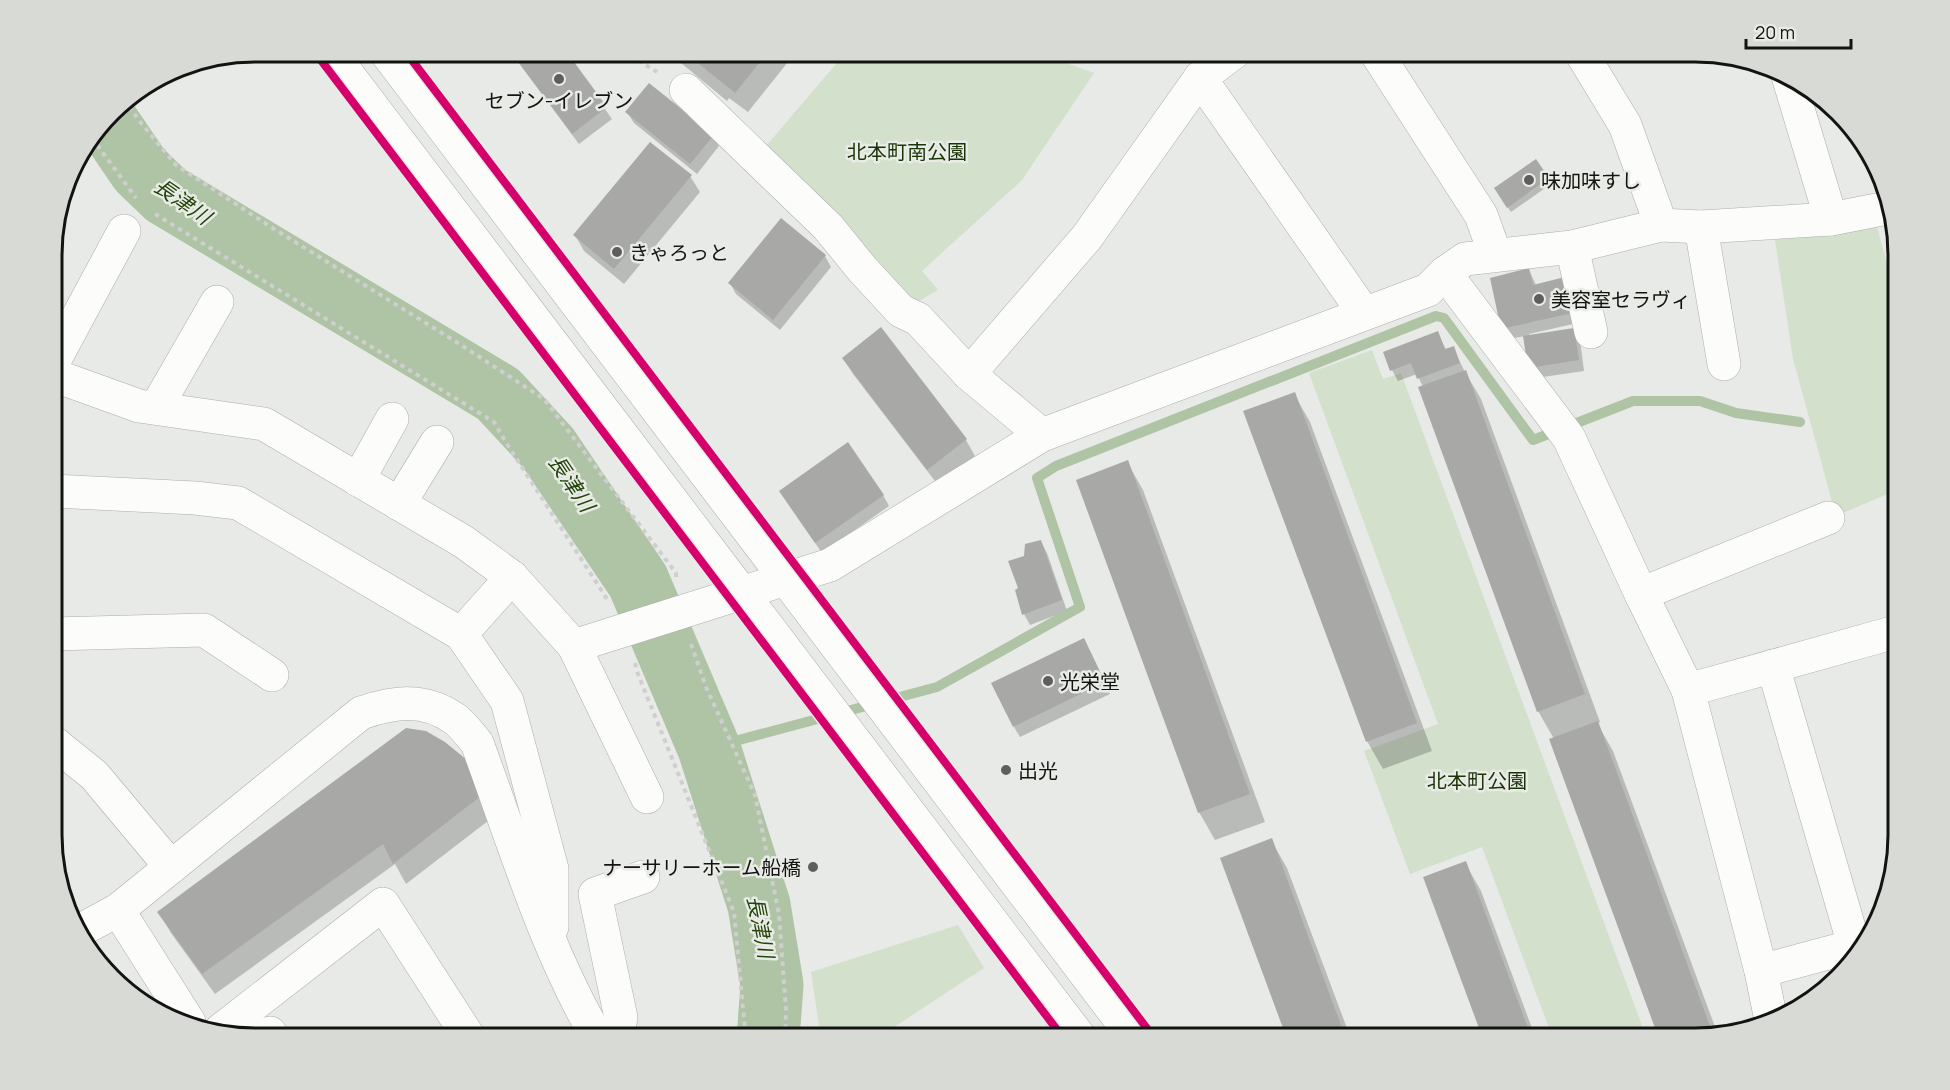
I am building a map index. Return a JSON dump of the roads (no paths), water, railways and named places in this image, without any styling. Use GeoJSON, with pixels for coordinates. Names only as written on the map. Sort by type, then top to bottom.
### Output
{"type":"FeatureCollection","features":[{"type":"Feature","properties":{"kind":"street"},"geometry":{"type":"LineString","coordinates":[[338,62],[1073,1028]]}},
{"type":"Feature","properties":{"kind":"street"},"geometry":{"type":"LineString","coordinates":[[393,62],[1127,1028]]}},
{"type":"Feature","properties":{"kind":"street"},"geometry":{"type":"LineString","coordinates":[[969,374],[1087,237],[1200,78],[1221,62]]}},
{"type":"Feature","properties":{"kind":"street"},"geometry":{"type":"LineString","coordinates":[[1382,62],[1481,215],[1495,254]]}},
{"type":"Feature","properties":{"kind":"street"},"geometry":{"type":"LineString","coordinates":[[1587,62],[1625,125],[1661,225]]}},
{"type":"Feature","properties":{"kind":"street"},"geometry":{"type":"LineString","coordinates":[[1200,78],[1364,314]]}},
{"type":"Feature","properties":{"kind":"street"},"geometry":{"type":"LineString","coordinates":[[1791,87],[1831,219]]}},
{"type":"Feature","properties":{"kind":"street"},"geometry":{"type":"LineString","coordinates":[[686,90],[828,227],[901,311],[918,319],[969,374],[1042,435]]}},
{"type":"Feature","properties":{"kind":"street"},"geometry":{"type":"LineString","coordinates":[[574,646],[830,565],[1042,435],[1428,290],[1445,273],[1465,259],[1572,247],[1661,225],[1701,227],[1831,219],[1883,209]]}},
{"type":"Feature","properties":{"kind":"street"},"geometry":{"type":"LineString","coordinates":[[1701,227],[1724,364]]}},
{"type":"Feature","properties":{"kind":"street"},"geometry":{"type":"LineString","coordinates":[[62,346],[124,231]]}},
{"type":"Feature","properties":{"kind":"street"},"geometry":{"type":"LineString","coordinates":[[1572,247],[1591,332]]}},
{"type":"Feature","properties":{"kind":"street"},"geometry":{"type":"LineString","coordinates":[[1445,273],[1569,438],[1688,690],[1761,971],[1770,1013]]}},
{"type":"Feature","properties":{"kind":"street"},"geometry":{"type":"LineString","coordinates":[[156,408],[217,302]]}},
{"type":"Feature","properties":{"kind":"street"},"geometry":{"type":"LineString","coordinates":[[62,378],[139,406],[264,424],[464,542],[512,577],[574,646],[647,797]]}},
{"type":"Feature","properties":{"kind":"street"},"geometry":{"type":"LineString","coordinates":[[358,480],[392,419]]}},
{"type":"Feature","properties":{"kind":"street"},"geometry":{"type":"LineString","coordinates":[[399,504],[437,442]]}},
{"type":"Feature","properties":{"kind":"street"},"geometry":{"type":"LineString","coordinates":[[62,491],[195,498],[238,503],[461,634],[507,700],[552,868],[552,946]]}},
{"type":"Feature","properties":{"kind":"street"},"geometry":{"type":"LineString","coordinates":[[1641,594],[1828,518]]}},
{"type":"Feature","properties":{"kind":"street"},"geometry":{"type":"LineString","coordinates":[[461,634],[512,577]]}},
{"type":"Feature","properties":{"kind":"street"},"geometry":{"type":"LineString","coordinates":[[62,634],[204,630],[272,675]]}},
{"type":"Feature","properties":{"kind":"street"},"geometry":{"type":"LineString","coordinates":[[1688,690],[1888,634]]}},
{"type":"Feature","properties":{"kind":"street"},"geometry":{"type":"LineString","coordinates":[[1773,666],[1857,941]]}},
{"type":"Feature","properties":{"kind":"street"},"geometry":{"type":"LineString","coordinates":[[85,928],[118,910],[361,713],[387,704],[411,703],[434,707],[456,719],[477,743],[552,946],[578,1005],[592,1028]]}},
{"type":"Feature","properties":{"kind":"street"},"geometry":{"type":"LineString","coordinates":[[62,749],[94,775],[171,867]]}},
{"type":"Feature","properties":{"kind":"street"},"geometry":{"type":"LineString","coordinates":[[619,1028],[621,1018],[595,894],[643,877]]}},
{"type":"Feature","properties":{"kind":"street"},"geometry":{"type":"LineString","coordinates":[[226,1026],[382,904],[463,1028]]}},
{"type":"Feature","properties":{"kind":"street"},"geometry":{"type":"LineString","coordinates":[[118,910],[185,1015]]}},
{"type":"Feature","properties":{"kind":"street"},"geometry":{"type":"LineString","coordinates":[[1761,971],[1852,949]]}},
{"type":"Feature","properties":{"kind":"waterway","name":"長津川"},"geometry":{"type":"LineString","coordinates":[[110,126],[140,170],[166,195],[498,394],[548,448],[638,581],[709,748],[759,905],[772,985],[769,1028]]}},
{"type":"Feature","properties":{"kind":"waterway"},"geometry":{"type":"LineString","coordinates":[[709,748],[937,687],[1080,607],[1037,478],[1056,466],[1436,316],[1444,318],[1533,440],[1633,401],[1700,401],[1736,413],[1800,422]]}},
{"type":"Feature","properties":{"kind":"place","name":"セブン-イレブン"},"geometry":{"type":"Point","coordinates":[559,79]}},
{"type":"Feature","properties":{"kind":"place","name":"味加味すし"},"geometry":{"type":"Point","coordinates":[1529,180]}},
{"type":"Feature","properties":{"kind":"place","name":"きゃろっと"},"geometry":{"type":"Point","coordinates":[617,252]}},
{"type":"Feature","properties":{"kind":"place","name":"美容室セラヴィ"},"geometry":{"type":"Point","coordinates":[1539,299]}},
{"type":"Feature","properties":{"kind":"place","name":"光栄堂"},"geometry":{"type":"Point","coordinates":[1048,681]}},
{"type":"Feature","properties":{"kind":"place","name":"出光"},"geometry":{"type":"Point","coordinates":[1006,770]}},
{"type":"Feature","properties":{"kind":"place","name":"ナーサリーホーム船橋"},"geometry":{"type":"Point","coordinates":[813,867]}},
{"type":"Feature","properties":{"kind":"park label","name":"北本町南公園"},"geometry":{"type":"Point","coordinates":[907,151]}},
{"type":"Feature","properties":{"kind":"park label","name":"北本町公園"},"geometry":{"type":"Point","coordinates":[1477,780]}}]}
